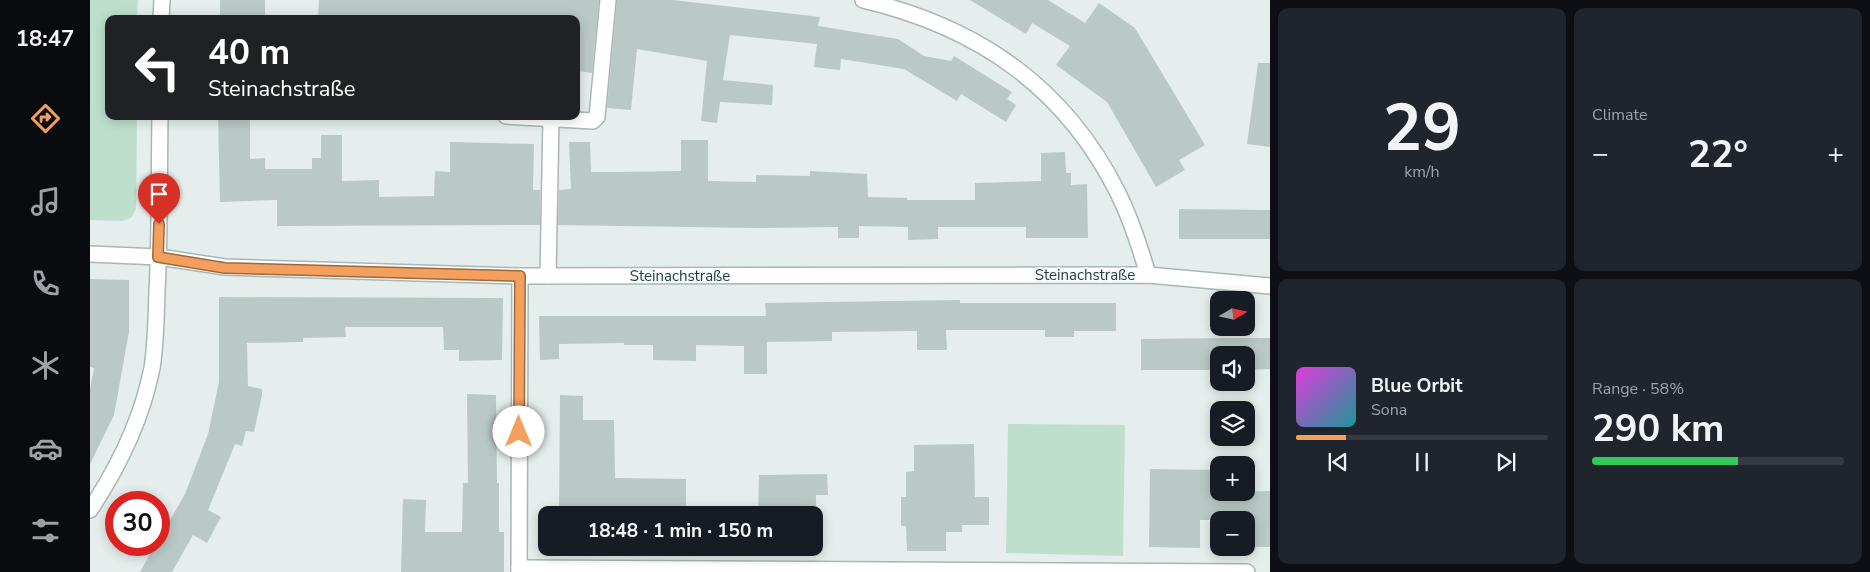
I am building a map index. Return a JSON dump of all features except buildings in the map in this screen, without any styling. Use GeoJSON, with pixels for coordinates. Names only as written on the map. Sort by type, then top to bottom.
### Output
{"type":"FeatureCollection","features":[{"type":"Feature","properties":{"kind":"street"},"geometry":{"type":"LineString","coordinates":[[161,15],[162,0]]}},
{"type":"Feature","properties":{"kind":"street"},"geometry":{"type":"LineString","coordinates":[[572,120],[593,121],[596,117],[608,0]]}},
{"type":"Feature","properties":{"kind":"street"},"geometry":{"type":"LineString","coordinates":[[863,0],[898,10],[947,28],[985,47],[1029,77],[1049,95],[1092,148],[1118,193],[1136,236],[1148,275]]}},
{"type":"Feature","properties":{"kind":"street"},"geometry":{"type":"LineString","coordinates":[[90,510],[109,482],[127,441],[152,368],[158,257],[160,120]]}},
{"type":"Feature","properties":{"kind":"street"},"geometry":{"type":"LineString","coordinates":[[548,276],[551,120]]}},
{"type":"Feature","properties":{"kind":"street","name":"Steinachstraße"},"geometry":{"type":"LineString","coordinates":[[90,254],[158,257],[225,268],[520,276],[1148,275],[1270,286]]}},
{"type":"Feature","properties":{"kind":"street"},"geometry":{"type":"LineString","coordinates":[[520,276],[519,570],[1247,572]]}},
{"type":"Feature","properties":{"kind":"green space"},"geometry":{"type":"Polygon","coordinates":[[[90,0],[138,0],[137,15],[105,15],[105,120],[137,120],[136,209],[131,218],[122,221],[90,220],[90,0]]]}},
{"type":"Feature","properties":{"kind":"green space"},"geometry":{"type":"Polygon","coordinates":[[[1008,424],[1125,425],[1123,556],[1006,553],[1008,424]]]}},
{"type":"Feature","properties":{"kind":"route"},"geometry":{"type":"LineString","coordinates":[[159,224],[158,257],[189,263],[225,268],[520,276],[519,432]]}}]}
